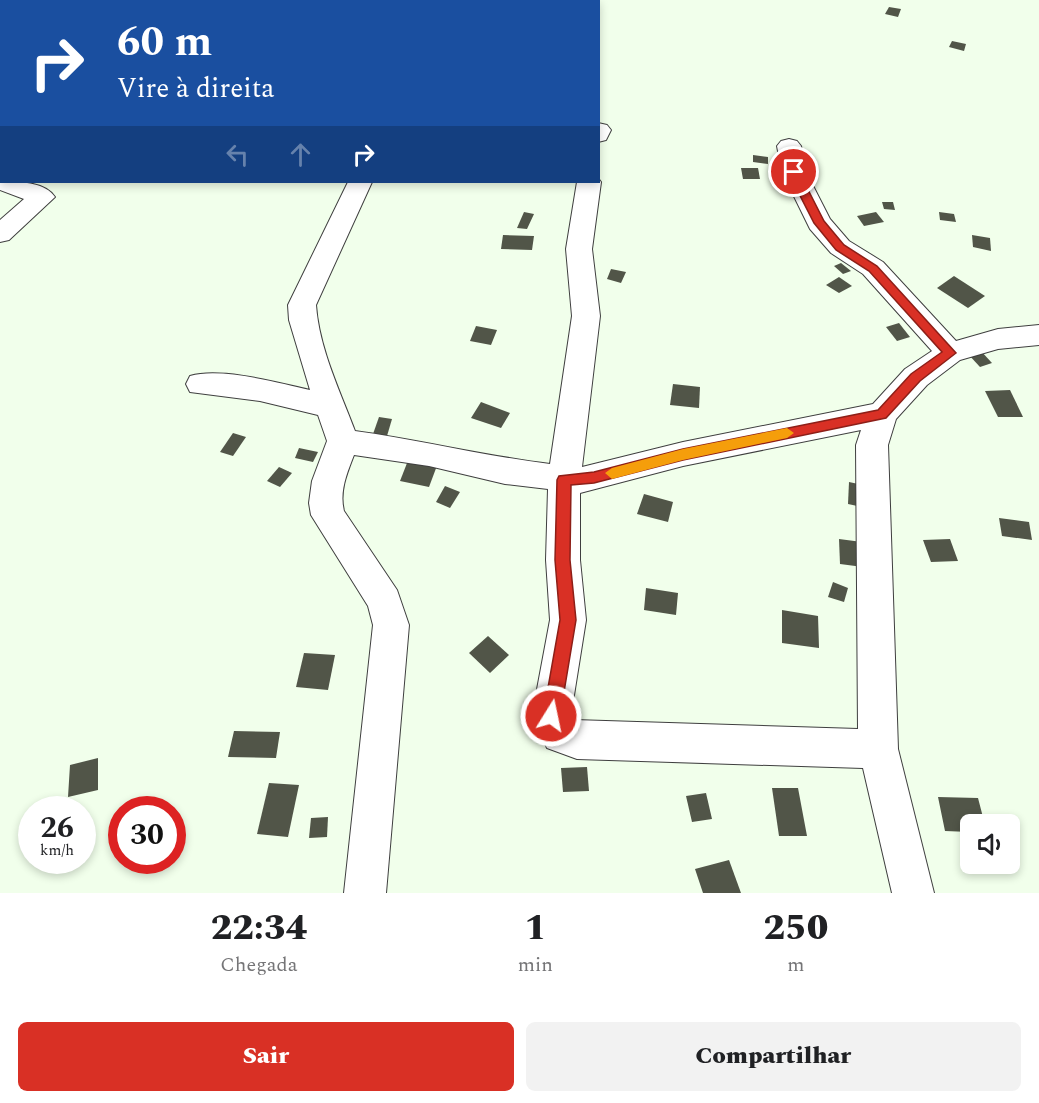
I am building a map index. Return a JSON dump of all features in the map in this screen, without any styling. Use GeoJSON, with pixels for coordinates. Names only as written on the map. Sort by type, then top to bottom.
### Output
{"type":"FeatureCollection","features":[{"type":"Feature","properties":{"kind":"street"},"geometry":{"type":"LineString","coordinates":[[789,146],[794,172],[819,223],[840,248],[873,268],[950,353]]}},
{"type":"Feature","properties":{"kind":"street"},"geometry":{"type":"LineString","coordinates":[[7,183],[42,197]]}},
{"type":"Feature","properties":{"kind":"street"},"geometry":{"type":"LineString","coordinates":[[0,234],[62,183]]}},
{"type":"Feature","properties":{"kind":"street"},"geometry":{"type":"LineString","coordinates":[[360,183],[302,305],[303,320],[343,441],[328,481],[325,503],[328,515],[384,601],[391,625],[365,893]]}},
{"type":"Feature","properties":{"kind":"street"},"geometry":{"type":"LineString","coordinates":[[590,183],[579,249],[586,316],[564,480],[563,560],[568,620],[551,716],[561,735],[577,740],[878,749]]}},
{"type":"Feature","properties":{"kind":"street"},"geometry":{"type":"LineString","coordinates":[[913,893],[878,749],[872,445],[882,414],[916,377],[950,353],[998,339],[1039,335]]}},
{"type":"Feature","properties":{"kind":"street"},"geometry":{"type":"LineString","coordinates":[[201,384],[260,390],[330,406]]}},
{"type":"Feature","properties":{"kind":"street"},"geometry":{"type":"LineString","coordinates":[[343,441],[429,454],[505,471],[564,480],[594,478],[683,454],[882,414]]}},
{"type":"Feature","properties":{"kind":"building"},"geometry":{"type":"Polygon","coordinates":[[[889,7],[901,9],[898,17],[885,14],[889,7]]]}},
{"type":"Feature","properties":{"kind":"building"},"geometry":{"type":"Polygon","coordinates":[[[952,41],[966,44],[964,51],[949,47],[952,41]]]}},
{"type":"Feature","properties":{"kind":"building"},"geometry":{"type":"Polygon","coordinates":[[[753,155],[768,157],[768,164],[753,162],[753,155]]]}},
{"type":"Feature","properties":{"kind":"building"},"geometry":{"type":"Polygon","coordinates":[[[741,168],[758,168],[760,179],[743,179],[741,168]]]}},
{"type":"Feature","properties":{"kind":"building"},"geometry":{"type":"Polygon","coordinates":[[[882,202],[893,202],[895,210],[884,209],[882,202]]]}},
{"type":"Feature","properties":{"kind":"building"},"geometry":{"type":"Polygon","coordinates":[[[524,212],[534,214],[527,229],[517,228],[524,212]]]}},
{"type":"Feature","properties":{"kind":"building"},"geometry":{"type":"Polygon","coordinates":[[[876,212],[884,222],[864,226],[857,216],[876,212]]]}},
{"type":"Feature","properties":{"kind":"building"},"geometry":{"type":"Polygon","coordinates":[[[939,212],[954,214],[956,222],[940,220],[939,212]]]}},
{"type":"Feature","properties":{"kind":"building"},"geometry":{"type":"Polygon","coordinates":[[[503,235],[534,236],[532,250],[501,249],[503,235]]]}},
{"type":"Feature","properties":{"kind":"building"},"geometry":{"type":"Polygon","coordinates":[[[972,235],[990,238],[991,251],[973,247],[972,235]]]}},
{"type":"Feature","properties":{"kind":"building"},"geometry":{"type":"Polygon","coordinates":[[[841,263],[851,271],[843,274],[834,266],[841,263]]]}},
{"type":"Feature","properties":{"kind":"building"},"geometry":{"type":"Polygon","coordinates":[[[611,269],[626,272],[621,283],[607,279],[611,269]]]}},
{"type":"Feature","properties":{"kind":"building"},"geometry":{"type":"Polygon","coordinates":[[[954,276],[985,296],[968,308],[937,288],[954,276]]]}},
{"type":"Feature","properties":{"kind":"building"},"geometry":{"type":"Polygon","coordinates":[[[839,277],[852,286],[839,293],[826,285],[839,277]]]}},
{"type":"Feature","properties":{"kind":"building"},"geometry":{"type":"Polygon","coordinates":[[[899,323],[910,337],[897,341],[886,327],[899,323]]]}},
{"type":"Feature","properties":{"kind":"building"},"geometry":{"type":"Polygon","coordinates":[[[476,326],[497,330],[491,345],[470,341],[476,326]]]}},
{"type":"Feature","properties":{"kind":"building"},"geometry":{"type":"Polygon","coordinates":[[[980,350],[992,363],[980,367],[968,354],[980,350]]]}},
{"type":"Feature","properties":{"kind":"building"},"geometry":{"type":"Polygon","coordinates":[[[673,384],[700,387],[699,408],[670,405],[673,384]]]}},
{"type":"Feature","properties":{"kind":"building"},"geometry":{"type":"Polygon","coordinates":[[[1010,390],[1023,417],[998,417],[985,391],[1010,390]]]}},
{"type":"Feature","properties":{"kind":"building"},"geometry":{"type":"Polygon","coordinates":[[[481,402],[510,413],[501,428],[471,418],[481,402]]]}},
{"type":"Feature","properties":{"kind":"building"},"geometry":{"type":"Polygon","coordinates":[[[379,417],[392,419],[387,436],[373,434],[379,417]]]}},
{"type":"Feature","properties":{"kind":"building"},"geometry":{"type":"Polygon","coordinates":[[[233,433],[246,437],[233,456],[220,452],[233,433]]]}},
{"type":"Feature","properties":{"kind":"building"},"geometry":{"type":"Polygon","coordinates":[[[299,448],[318,452],[313,462],[295,458],[299,448]]]}},
{"type":"Feature","properties":{"kind":"building"},"geometry":{"type":"Polygon","coordinates":[[[409,458],[438,463],[429,487],[400,481],[409,458]]]}},
{"type":"Feature","properties":{"kind":"building"},"geometry":{"type":"Polygon","coordinates":[[[279,467],[292,473],[280,487],[267,481],[279,467]]]}},
{"type":"Feature","properties":{"kind":"building"},"geometry":{"type":"Polygon","coordinates":[[[849,482],[863,485],[862,507],[848,504],[849,482]]]}},
{"type":"Feature","properties":{"kind":"building"},"geometry":{"type":"Polygon","coordinates":[[[445,486],[460,492],[450,508],[436,502],[445,486]]]}},
{"type":"Feature","properties":{"kind":"building"},"geometry":{"type":"Polygon","coordinates":[[[644,494],[673,502],[668,522],[637,514],[644,494]]]}},
{"type":"Feature","properties":{"kind":"building"},"geometry":{"type":"Polygon","coordinates":[[[999,518],[1029,522],[1032,540],[1002,536],[999,518]]]}},
{"type":"Feature","properties":{"kind":"building"},"geometry":{"type":"Polygon","coordinates":[[[839,539],[862,542],[863,567],[840,564],[839,539]]]}},
{"type":"Feature","properties":{"kind":"building"},"geometry":{"type":"Polygon","coordinates":[[[950,539],[958,561],[931,562],[923,540],[950,539]]]}},
{"type":"Feature","properties":{"kind":"building"},"geometry":{"type":"Polygon","coordinates":[[[833,582],[848,588],[844,602],[828,597],[833,582]]]}},
{"type":"Feature","properties":{"kind":"building"},"geometry":{"type":"Polygon","coordinates":[[[646,588],[678,593],[676,615],[644,610],[646,588]]]}},
{"type":"Feature","properties":{"kind":"building"},"geometry":{"type":"Polygon","coordinates":[[[782,610],[818,616],[819,648],[782,643],[782,610]]]}},
{"type":"Feature","properties":{"kind":"building"},"geometry":{"type":"Polygon","coordinates":[[[488,636],[509,655],[490,673],[469,653],[488,636]]]}},
{"type":"Feature","properties":{"kind":"building"},"geometry":{"type":"Polygon","coordinates":[[[304,653],[335,655],[328,690],[296,687],[304,653]]]}},
{"type":"Feature","properties":{"kind":"building"},"geometry":{"type":"Polygon","coordinates":[[[234,731],[280,732],[276,758],[228,757],[234,731]]]}},
{"type":"Feature","properties":{"kind":"building"},"geometry":{"type":"Polygon","coordinates":[[[98,758],[98,790],[68,796],[70,765],[98,758]]]}},
{"type":"Feature","properties":{"kind":"building"},"geometry":{"type":"Polygon","coordinates":[[[587,767],[589,791],[563,792],[561,768],[587,767]]]}},
{"type":"Feature","properties":{"kind":"building"},"geometry":{"type":"Polygon","coordinates":[[[269,783],[299,785],[288,837],[257,834],[269,783]]]}},
{"type":"Feature","properties":{"kind":"building"},"geometry":{"type":"Polygon","coordinates":[[[772,788],[798,788],[807,836],[779,836],[772,788]]]}},
{"type":"Feature","properties":{"kind":"building"},"geometry":{"type":"Polygon","coordinates":[[[706,793],[712,819],[692,822],[686,796],[706,793]]]}},
{"type":"Feature","properties":{"kind":"building"},"geometry":{"type":"Polygon","coordinates":[[[938,797],[978,798],[982,814],[960,814],[960,832],[945,831],[938,797]]]}},
{"type":"Feature","properties":{"kind":"building"},"geometry":{"type":"Polygon","coordinates":[[[328,817],[327,837],[309,838],[311,818],[328,817]]]}},
{"type":"Feature","properties":{"kind":"building"},"geometry":{"type":"Polygon","coordinates":[[[729,860],[741,893],[703,893],[695,869],[729,860]]]}},
{"type":"Feature","properties":{"kind":"slow traffic"},"geometry":{"type":"LineString","coordinates":[[612,473],[683,454],[787,433]]}},
{"type":"Feature","properties":{"kind":"route"},"geometry":{"type":"LineString","coordinates":[[551,716],[568,620],[563,560],[564,480],[594,478],[683,454],[882,414],[916,377],[950,353],[873,268],[840,248],[819,223],[794,172]]}}]}
